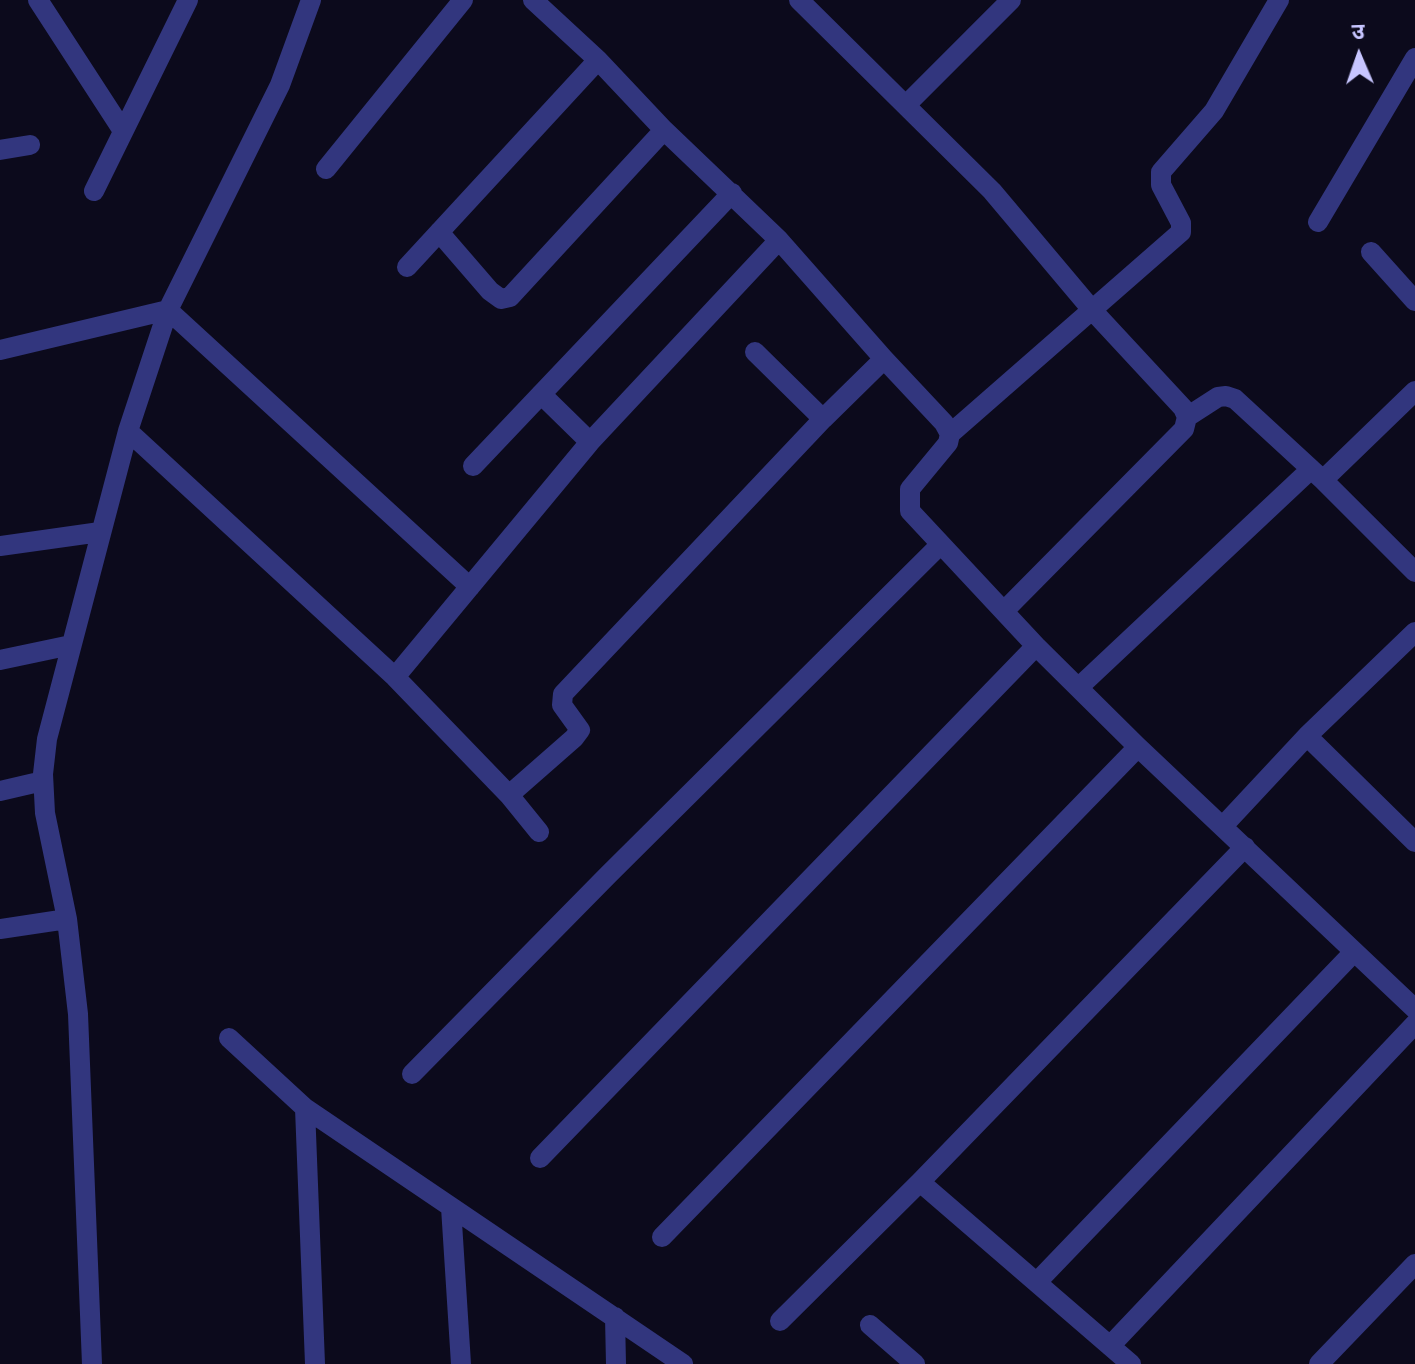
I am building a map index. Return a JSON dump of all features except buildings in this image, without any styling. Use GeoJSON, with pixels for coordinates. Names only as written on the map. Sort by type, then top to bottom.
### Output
{"type":"FeatureCollection","features":[{"type":"Feature","properties":{"kind":"street"},"geometry":{"type":"LineString","coordinates":[[38,0],[123,131]]}},
{"type":"Feature","properties":{"kind":"street"},"geometry":{"type":"LineString","coordinates":[[94,191],[188,0]]}},
{"type":"Feature","properties":{"kind":"street"},"geometry":{"type":"LineString","coordinates":[[92,1364],[78,1014],[67,919],[45,813],[43,781],[47,739],[128,431],[168,310],[280,85],[311,0]]}},
{"type":"Feature","properties":{"kind":"street"},"geometry":{"type":"LineString","coordinates":[[326,169],[463,0]]}},
{"type":"Feature","properties":{"kind":"street"},"geometry":{"type":"LineString","coordinates":[[533,0],[598,60],[664,130],[779,240],[944,423],[950,434]]}},
{"type":"Feature","properties":{"kind":"street"},"geometry":{"type":"LineString","coordinates":[[799,0],[992,191],[1093,311],[1183,408],[1187,417],[1184,429],[1004,611]]}},
{"type":"Feature","properties":{"kind":"street"},"geometry":{"type":"LineString","coordinates":[[906,105],[1011,0]]}},
{"type":"Feature","properties":{"kind":"street"},"geometry":{"type":"LineString","coordinates":[[1279,0],[1214,111],[1161,172],[1161,185],[1181,223],[1181,232],[950,434],[948,443],[910,489],[908,497],[910,511],[1036,646],[1415,1009]]}},
{"type":"Feature","properties":{"kind":"street"},"geometry":{"type":"LineString","coordinates":[[1318,222],[1415,58]]}},
{"type":"Feature","properties":{"kind":"street"},"geometry":{"type":"LineString","coordinates":[[407,267],[598,60]]}},
{"type":"Feature","properties":{"kind":"street"},"geometry":{"type":"LineString","coordinates":[[439,232],[490,291],[501,299],[510,297],[664,130]]}},
{"type":"Feature","properties":{"kind":"street"},"geometry":{"type":"LineString","coordinates":[[0,150],[30,145]]}},
{"type":"Feature","properties":{"kind":"street"},"geometry":{"type":"LineString","coordinates":[[473,466],[732,193]]}},
{"type":"Feature","properties":{"kind":"street"},"geometry":{"type":"LineString","coordinates":[[395,677],[590,442],[779,240]]}},
{"type":"Feature","properties":{"kind":"street"},"geometry":{"type":"LineString","coordinates":[[1371,252],[1415,301]]}},
{"type":"Feature","properties":{"kind":"street"},"geometry":{"type":"LineString","coordinates":[[0,350],[168,310]]}},
{"type":"Feature","properties":{"kind":"street"},"geometry":{"type":"LineString","coordinates":[[168,310],[470,587]]}},
{"type":"Feature","properties":{"kind":"street"},"geometry":{"type":"LineString","coordinates":[[755,352],[823,419]]}},
{"type":"Feature","properties":{"kind":"street"},"geometry":{"type":"LineString","coordinates":[[509,795],[580,730],[562,705],[563,694],[823,419],[884,359]]}},
{"type":"Feature","properties":{"kind":"street"},"geometry":{"type":"LineString","coordinates":[[1079,687],[1415,391]]}},
{"type":"Feature","properties":{"kind":"street"},"geometry":{"type":"LineString","coordinates":[[541,394],[590,442]]}},
{"type":"Feature","properties":{"kind":"street"},"geometry":{"type":"LineString","coordinates":[[1187,417],[1218,397],[1235,399],[1415,572]]}},
{"type":"Feature","properties":{"kind":"street"},"geometry":{"type":"LineString","coordinates":[[128,431],[395,677],[509,795],[539,832]]}},
{"type":"Feature","properties":{"kind":"street"},"geometry":{"type":"LineString","coordinates":[[0,546],[100,532]]}},
{"type":"Feature","properties":{"kind":"street"},"geometry":{"type":"LineString","coordinates":[[412,1074],[940,545]]}},
{"type":"Feature","properties":{"kind":"street"},"geometry":{"type":"LineString","coordinates":[[1223,826],[1307,736],[1415,632]]}},
{"type":"Feature","properties":{"kind":"street"},"geometry":{"type":"LineString","coordinates":[[0,660],[71,645]]}},
{"type":"Feature","properties":{"kind":"street"},"geometry":{"type":"LineString","coordinates":[[540,1158],[1036,646]]}},
{"type":"Feature","properties":{"kind":"street"},"geometry":{"type":"LineString","coordinates":[[1307,736],[1415,842]]}},
{"type":"Feature","properties":{"kind":"street"},"geometry":{"type":"LineString","coordinates":[[662,1237],[1138,747]]}},
{"type":"Feature","properties":{"kind":"street"},"geometry":{"type":"LineString","coordinates":[[0,791],[43,781]]}},
{"type":"Feature","properties":{"kind":"street"},"geometry":{"type":"LineString","coordinates":[[780,1321],[920,1182],[1245,847]]}},
{"type":"Feature","properties":{"kind":"street"},"geometry":{"type":"LineString","coordinates":[[0,929],[67,919]]}},
{"type":"Feature","properties":{"kind":"street"},"geometry":{"type":"LineString","coordinates":[[1037,1282],[1354,952]]}},
{"type":"Feature","properties":{"kind":"street"},"geometry":{"type":"LineString","coordinates":[[1110,1346],[1415,1024]]}},
{"type":"Feature","properties":{"kind":"street"},"geometry":{"type":"LineString","coordinates":[[229,1038],[305,1108],[683,1364]]}},
{"type":"Feature","properties":{"kind":"street"},"geometry":{"type":"LineString","coordinates":[[305,1108],[315,1364]]}},
{"type":"Feature","properties":{"kind":"street"},"geometry":{"type":"LineString","coordinates":[[920,1182],[1131,1364]]}},
{"type":"Feature","properties":{"kind":"street"},"geometry":{"type":"LineString","coordinates":[[451,1207],[461,1364]]}},
{"type":"Feature","properties":{"kind":"street"},"geometry":{"type":"LineString","coordinates":[[1319,1364],[1415,1264]]}},
{"type":"Feature","properties":{"kind":"street"},"geometry":{"type":"LineString","coordinates":[[615,1317],[616,1364]]}},
{"type":"Feature","properties":{"kind":"street"},"geometry":{"type":"LineString","coordinates":[[870,1325],[915,1364]]}}]}
